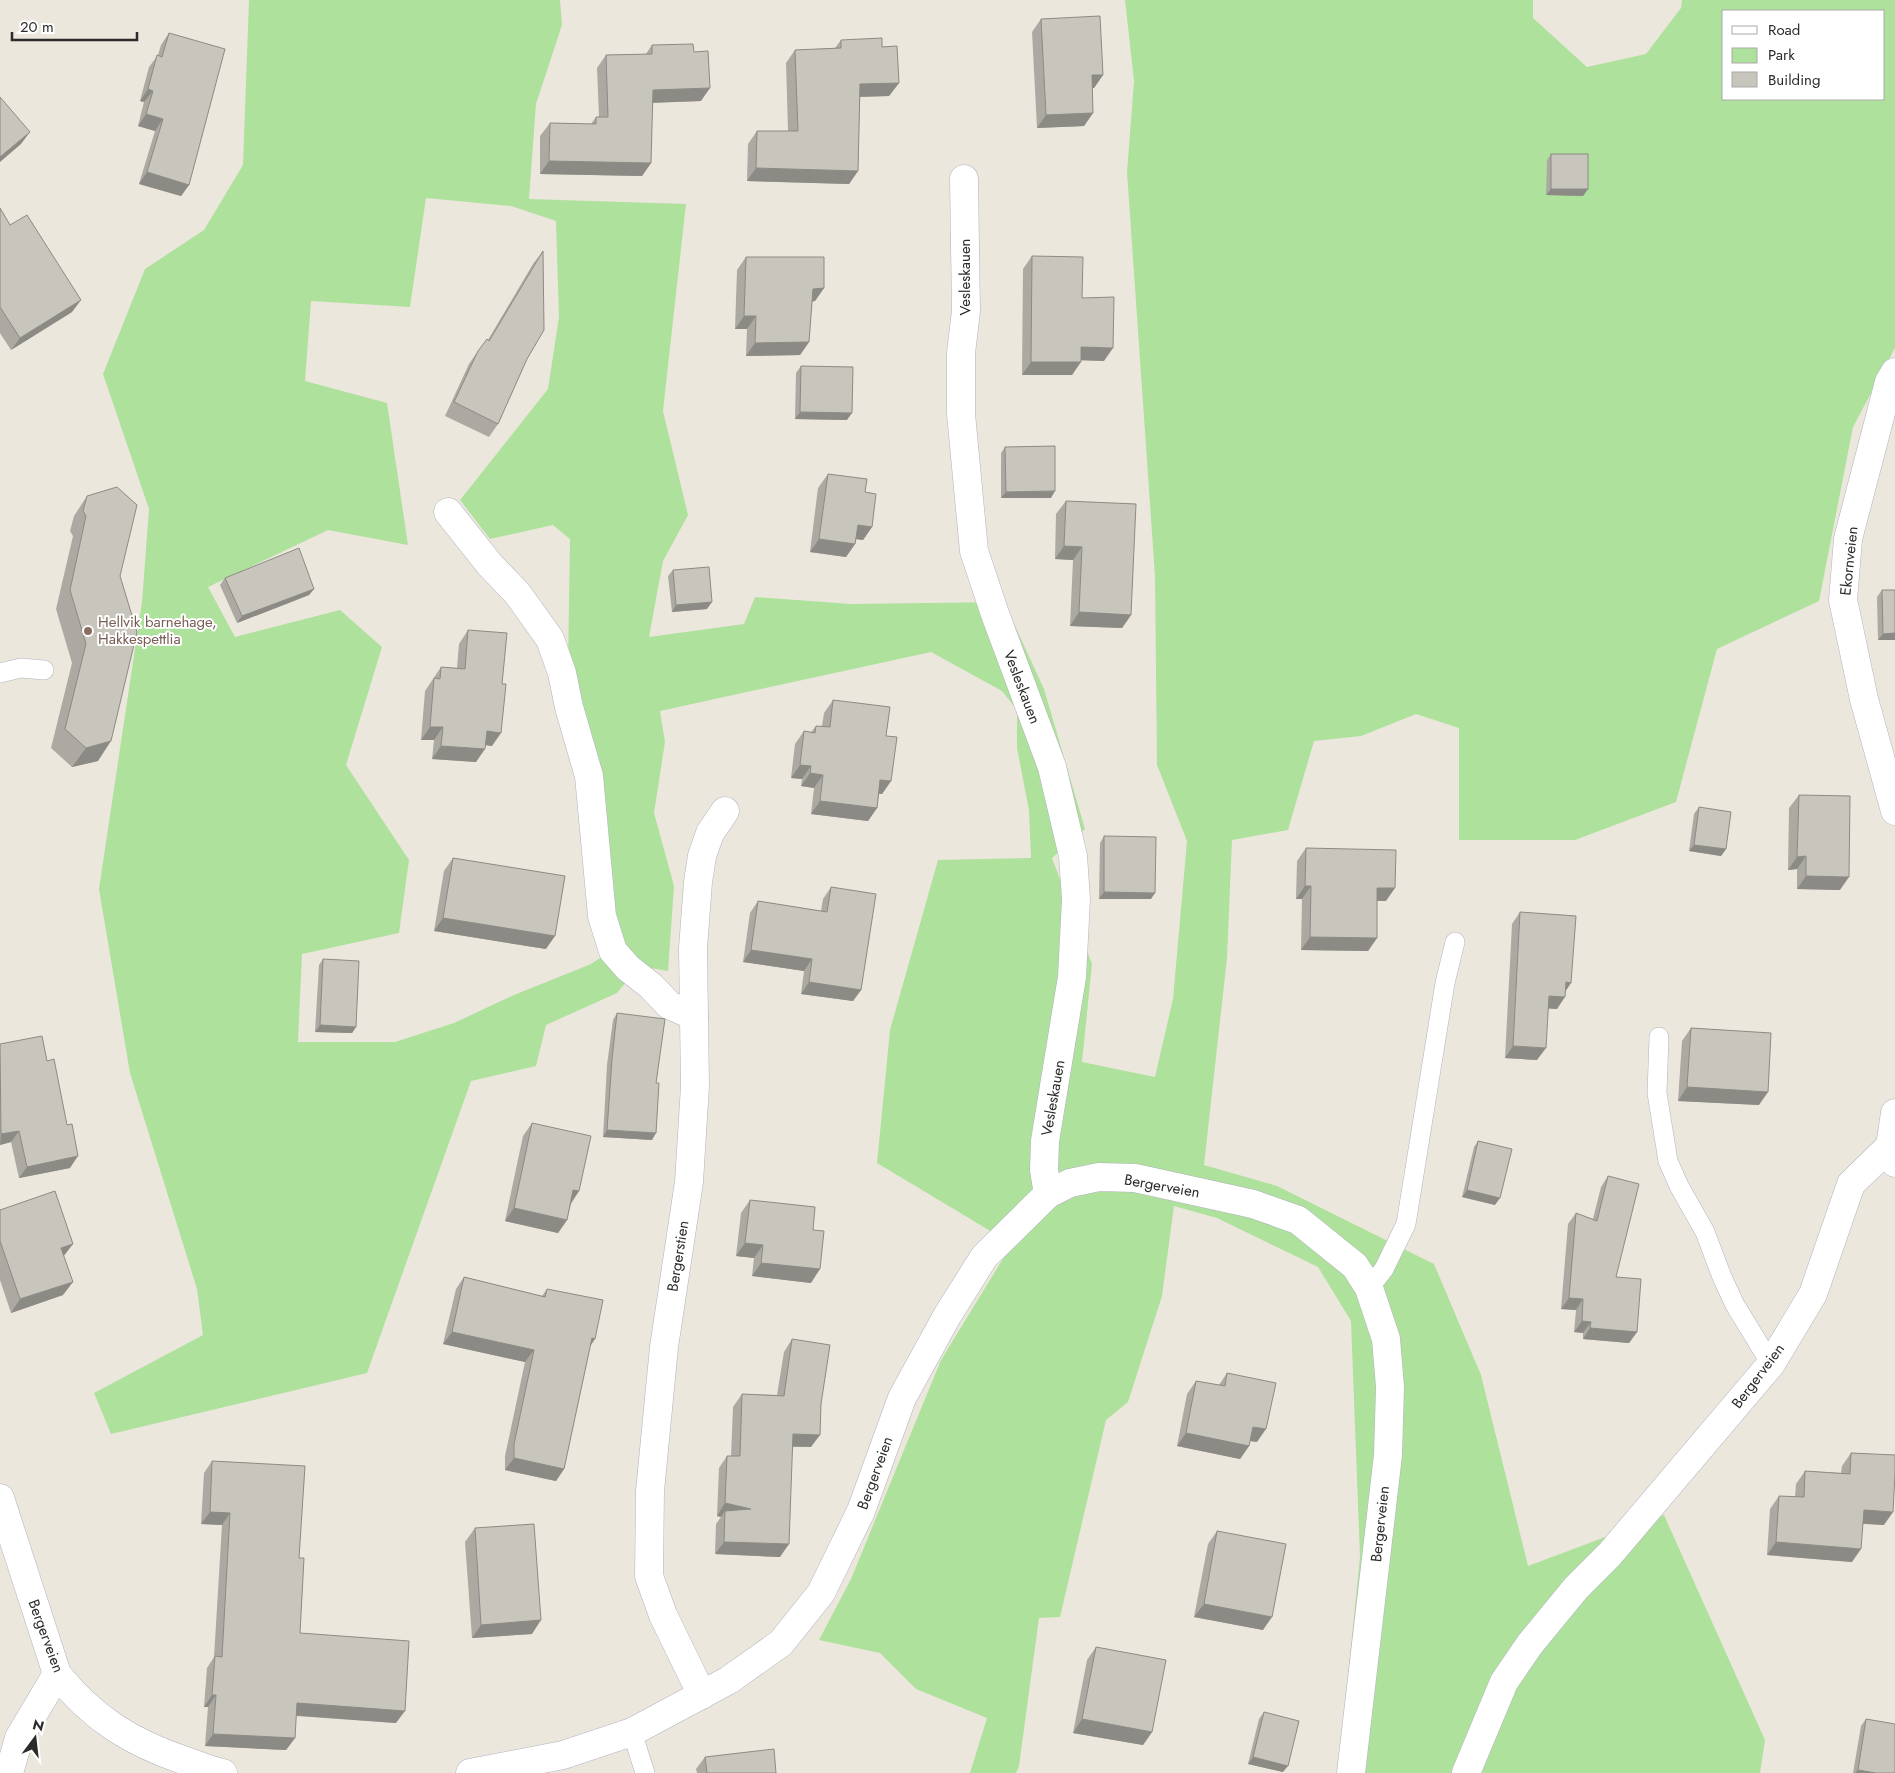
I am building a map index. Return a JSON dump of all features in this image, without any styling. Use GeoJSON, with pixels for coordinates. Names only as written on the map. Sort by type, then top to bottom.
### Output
{"type":"FeatureCollection","features":[{"type":"Feature","properties":{"kind":"street","name":"Vesleskauen"},"geometry":{"type":"LineString","coordinates":[[964,179],[966,311],[961,353],[961,414],[974,551],[995,614],[1052,767],[1074,856],[1076,899],[1072,977],[1045,1141],[1044,1170],[1048,1194]]}},
{"type":"Feature","properties":{"kind":"street","name":"Ekornveien"},"geometry":{"type":"LineString","coordinates":[[1895,372],[1889,382],[1848,539],[1844,600],[1864,699],[1895,811]]}},
{"type":"Feature","properties":{"kind":"street"},"geometry":{"type":"LineString","coordinates":[[448,512],[490,565],[517,593],[550,639],[562,672],[569,707],[589,776],[602,916],[614,951],[628,968],[669,1005],[694,1016]]}},
{"type":"Feature","properties":{"kind":"street","name":"Bergerstien"},"geometry":{"type":"LineString","coordinates":[[702,1695],[663,1616],[649,1576],[650,1491],[664,1347],[689,1182],[694,1086],[693,948],[698,882],[702,856],[710,833],[725,811]]}},
{"type":"Feature","properties":{"kind":"street"},"geometry":{"type":"LineString","coordinates":[[1892,1155],[1895,1113]]}},
{"type":"Feature","properties":{"kind":"street","name":"Bergerveien"},"geometry":{"type":"LineString","coordinates":[[1466,1773],[1504,1682],[1530,1644],[1576,1588],[1610,1554],[1771,1364],[1813,1294],[1851,1184],[1892,1155]]}},
{"type":"Feature","properties":{"kind":"street","name":"Bergerveien"},"geometry":{"type":"LineString","coordinates":[[470,1773],[563,1755],[632,1732],[729,1680],[781,1644],[821,1593],[861,1511],[902,1398],[946,1316],[984,1257],[1048,1194],[1070,1183],[1099,1177],[1134,1178],[1253,1204],[1298,1220],[1355,1266],[1369,1288],[1386,1339],[1390,1387],[1388,1445],[1351,1773]]}},
{"type":"Feature","properties":{"kind":"street","name":"Bergerveien"},"geometry":{"type":"LineString","coordinates":[[0,1498],[11,1568],[58,1674],[74,1695],[94,1713],[127,1736],[152,1749],[223,1773]]}},
{"type":"Feature","properties":{"kind":"street"},"geometry":{"type":"LineString","coordinates":[[9,1773],[19,1738],[58,1674]]}},
{"type":"Feature","properties":{"kind":"lane"},"geometry":{"type":"LineString","coordinates":[[0,673],[22,668],[44,670]]}},
{"type":"Feature","properties":{"kind":"lane"},"geometry":{"type":"LineString","coordinates":[[1369,1288],[1384,1269],[1406,1224],[1445,983],[1455,942]]}},
{"type":"Feature","properties":{"kind":"lane"},"geometry":{"type":"LineString","coordinates":[[1659,1037],[1656,1093],[1668,1161],[1679,1186],[1705,1232],[1735,1305],[1771,1364]]}},
{"type":"Feature","properties":{"kind":"lane"},"geometry":{"type":"LineString","coordinates":[[632,1732],[644,1773]]}},
{"type":"Feature","properties":{"kind":"green space"},"geometry":{"type":"Polygon","coordinates":[[[249,0],[560,0],[562,25],[536,104],[529,199],[686,204],[663,411],[688,515],[663,561],[649,637],[744,624],[755,597],[851,604],[1004,602],[1044,689],[1085,829],[1052,858],[1092,964],[1082,1062],[1155,1077],[1173,999],[1187,841],[1157,765],[1155,576],[1127,172],[1134,81],[1125,0],[1533,0],[1533,18],[1587,67],[1646,54],[1681,8],[1682,0],[1895,0],[1895,348],[1853,427],[1819,601],[1717,649],[1676,802],[1575,840],[1459,840],[1459,728],[1416,714],[1361,736],[1314,741],[1288,830],[1232,840],[1227,958],[1204,1165],[1277,1186],[1434,1264],[1481,1375],[1528,1566],[1664,1515],[1765,1740],[1760,1773],[1338,1773],[1360,1557],[1351,1321],[1318,1267],[1217,1218],[1174,1206],[1162,1296],[1128,1402],[1106,1420],[1060,1617],[1039,1618],[1019,1766],[1016,1773],[970,1773],[987,1718],[916,1689],[880,1653],[819,1640],[851,1579],[941,1360],[1012,1244],[877,1163],[890,1030],[938,860],[1031,858],[1029,810],[1017,748],[1017,710],[1002,691],[931,652],[660,711],[665,742],[654,813],[674,886],[668,971],[639,966],[617,993],[546,1025],[536,1066],[471,1081],[367,1373],[111,1434],[94,1393],[203,1335],[197,1289],[130,1073],[99,889],[142,602],[149,509],[103,374],[145,269],[204,230],[243,165],[249,0]],[[426,198],[410,307],[311,301],[305,381],[387,403],[408,545],[328,530],[208,587],[235,637],[340,610],[382,647],[346,765],[409,860],[399,933],[302,954],[298,1042],[395,1042],[454,1023],[514,995],[591,964],[620,945],[568,664],[570,539],[553,525],[490,539],[460,500],[548,389],[559,317],[556,221],[511,206],[426,198]]]}},
{"type":"Feature","properties":{"kind":"building"},"geometry":{"type":"Polygon","coordinates":[[[1100,16],[1103,75],[1092,75],[1093,113],[1046,115],[1041,19],[1100,16]]]}},
{"type":"Feature","properties":{"kind":"building"},"geometry":{"type":"Polygon","coordinates":[[[169,33],[225,49],[189,185],[147,172],[163,119],[146,114],[153,91],[148,89],[157,55],[162,57],[169,33]]]}},
{"type":"Feature","properties":{"kind":"building"},"geometry":{"type":"Polygon","coordinates":[[[882,38],[882,47],[897,46],[899,83],[860,84],[858,171],[756,168],[757,131],[798,131],[795,50],[841,48],[841,40],[882,38]]]}},
{"type":"Feature","properties":{"kind":"building"},"geometry":{"type":"Polygon","coordinates":[[[693,44],[694,52],[708,51],[710,88],[653,90],[651,163],[549,161],[550,123],[596,124],[596,117],[608,117],[606,55],[652,54],[652,45],[693,44]]]}},
{"type":"Feature","properties":{"kind":"building"},"geometry":{"type":"Polygon","coordinates":[[[0,97],[30,132],[0,157],[0,97]]]}},
{"type":"Feature","properties":{"kind":"building"},"geometry":{"type":"Polygon","coordinates":[[[1551,154],[1588,154],[1588,189],[1551,189],[1551,154]]]}},
{"type":"Feature","properties":{"kind":"building"},"geometry":{"type":"Polygon","coordinates":[[[0,208],[10,225],[27,215],[81,300],[20,338],[0,307],[0,208]]]}},
{"type":"Feature","properties":{"kind":"building"},"geometry":{"type":"Polygon","coordinates":[[[543,251],[544,330],[527,359],[498,424],[454,402],[478,351],[487,339],[489,341],[543,251]]]}},
{"type":"Feature","properties":{"kind":"building"},"geometry":{"type":"Polygon","coordinates":[[[1032,256],[1083,257],[1082,298],[1114,297],[1113,348],[1081,347],[1081,362],[1031,362],[1032,256]]]}},
{"type":"Feature","properties":{"kind":"building"},"geometry":{"type":"Polygon","coordinates":[[[746,257],[824,257],[824,288],[813,289],[809,342],[755,343],[756,316],[744,316],[746,257]]]}},
{"type":"Feature","properties":{"kind":"building"},"geometry":{"type":"Polygon","coordinates":[[[801,366],[853,367],[852,413],[800,412],[801,366]]]}},
{"type":"Feature","properties":{"kind":"building"},"geometry":{"type":"Polygon","coordinates":[[[1055,446],[1055,491],[1006,492],[1005,447],[1055,446]]]}},
{"type":"Feature","properties":{"kind":"building"},"geometry":{"type":"Polygon","coordinates":[[[828,474],[867,479],[865,492],[876,494],[872,527],[858,525],[855,544],[819,539],[828,474]]]}},
{"type":"Feature","properties":{"kind":"building"},"geometry":{"type":"Polygon","coordinates":[[[117,487],[137,505],[120,576],[137,632],[111,741],[86,748],[65,729],[86,644],[70,590],[86,516],[83,511],[87,496],[117,487]]]}},
{"type":"Feature","properties":{"kind":"building"},"geometry":{"type":"Polygon","coordinates":[[[1066,501],[1136,504],[1131,615],[1079,612],[1082,547],[1064,546],[1066,501]]]}},
{"type":"Feature","properties":{"kind":"building"},"geometry":{"type":"Polygon","coordinates":[[[299,548],[314,589],[242,616],[225,578],[299,548]]]}},
{"type":"Feature","properties":{"kind":"building"},"geometry":{"type":"Polygon","coordinates":[[[709,567],[712,602],[676,605],[673,570],[709,567]]]}},
{"type":"Feature","properties":{"kind":"building"},"geometry":{"type":"Polygon","coordinates":[[[1882,590],[1895,590],[1895,633],[1883,634],[1882,590]]]}},
{"type":"Feature","properties":{"kind":"building"},"geometry":{"type":"Polygon","coordinates":[[[468,630],[507,633],[502,684],[506,684],[501,733],[487,731],[485,749],[441,746],[443,727],[430,727],[434,678],[440,679],[441,667],[465,669],[468,630]]]}},
{"type":"Feature","properties":{"kind":"building"},"geometry":{"type":"Polygon","coordinates":[[[833,700],[890,707],[886,736],[897,737],[891,781],[880,780],[877,808],[820,801],[823,775],[810,773],[811,766],[800,765],[804,731],[815,733],[816,726],[830,727],[833,700]]]}},
{"type":"Feature","properties":{"kind":"building"},"geometry":{"type":"Polygon","coordinates":[[[1799,795],[1850,796],[1849,877],[1806,876],[1806,856],[1797,857],[1799,795]]]}},
{"type":"Feature","properties":{"kind":"building"},"geometry":{"type":"Polygon","coordinates":[[[1699,807],[1731,812],[1726,849],[1694,845],[1699,807]]]}},
{"type":"Feature","properties":{"kind":"building"},"geometry":{"type":"Polygon","coordinates":[[[1104,836],[1156,837],[1155,893],[1104,892],[1104,836]]]}},
{"type":"Feature","properties":{"kind":"building"},"geometry":{"type":"Polygon","coordinates":[[[1306,848],[1396,850],[1395,888],[1377,888],[1377,938],[1310,937],[1311,886],[1305,886],[1306,848]]]}},
{"type":"Feature","properties":{"kind":"building"},"geometry":{"type":"Polygon","coordinates":[[[453,858],[565,876],[555,936],[443,918],[453,858]]]}},
{"type":"Feature","properties":{"kind":"building"},"geometry":{"type":"Polygon","coordinates":[[[831,887],[876,894],[861,990],[809,982],[812,959],[751,950],[758,901],[827,912],[831,887]]]}},
{"type":"Feature","properties":{"kind":"building"},"geometry":{"type":"Polygon","coordinates":[[[1520,912],[1576,916],[1571,983],[1566,982],[1565,997],[1549,996],[1546,1048],[1513,1046],[1520,912]]]}},
{"type":"Feature","properties":{"kind":"building"},"geometry":{"type":"Polygon","coordinates":[[[323,959],[359,961],[356,1027],[320,1025],[323,959]]]}},
{"type":"Feature","properties":{"kind":"building"},"geometry":{"type":"Polygon","coordinates":[[[617,1013],[665,1019],[656,1083],[659,1083],[656,1133],[607,1130],[617,1013]]]}},
{"type":"Feature","properties":{"kind":"building"},"geometry":{"type":"Polygon","coordinates":[[[1691,1028],[1771,1033],[1768,1092],[1687,1087],[1691,1028]]]}},
{"type":"Feature","properties":{"kind":"building"},"geometry":{"type":"Polygon","coordinates":[[[42,1036],[47,1061],[54,1059],[67,1125],[72,1124],[78,1156],[27,1167],[19,1131],[1,1134],[0,1044],[42,1036]]]}},
{"type":"Feature","properties":{"kind":"building"},"geometry":{"type":"Polygon","coordinates":[[[532,1123],[591,1136],[579,1191],[573,1190],[567,1220],[514,1208],[532,1123]]]}},
{"type":"Feature","properties":{"kind":"building"},"geometry":{"type":"Polygon","coordinates":[[[1478,1141],[1512,1149],[1500,1198],[1467,1190],[1478,1141]]]}},
{"type":"Feature","properties":{"kind":"building"},"geometry":{"type":"Polygon","coordinates":[[[1608,1176],[1639,1184],[1616,1277],[1641,1279],[1637,1332],[1590,1328],[1591,1322],[1582,1321],[1583,1299],[1569,1298],[1576,1213],[1597,1221],[1608,1176]]]}},
{"type":"Feature","properties":{"kind":"building"},"geometry":{"type":"Polygon","coordinates":[[[55,1191],[73,1244],[61,1248],[73,1282],[20,1299],[0,1241],[0,1210],[55,1191]]]}},
{"type":"Feature","properties":{"kind":"building"},"geometry":{"type":"Polygon","coordinates":[[[750,1200],[815,1207],[813,1230],[824,1231],[820,1269],[761,1263],[763,1245],[745,1243],[750,1200]]]}},
{"type":"Feature","properties":{"kind":"building"},"geometry":{"type":"Polygon","coordinates":[[[464,1277],[545,1297],[547,1289],[603,1300],[595,1339],[592,1338],[564,1469],[514,1458],[514,1444],[534,1350],[452,1332],[464,1277]]]}},
{"type":"Feature","properties":{"kind":"building"},"geometry":{"type":"Polygon","coordinates":[[[792,1339],[830,1345],[821,1404],[820,1435],[793,1434],[789,1544],[724,1542],[725,1511],[751,1509],[725,1503],[727,1456],[740,1456],[742,1394],[784,1396],[792,1339]]]}},
{"type":"Feature","properties":{"kind":"building"},"geometry":{"type":"Polygon","coordinates":[[[1227,1373],[1276,1383],[1266,1429],[1253,1427],[1249,1446],[1186,1433],[1196,1381],[1225,1386],[1227,1373]]]}},
{"type":"Feature","properties":{"kind":"building"},"geometry":{"type":"Polygon","coordinates":[[[1851,1453],[1895,1455],[1893,1512],[1864,1510],[1861,1549],[1776,1542],[1779,1496],[1804,1497],[1805,1471],[1850,1474],[1851,1453]]]}},
{"type":"Feature","properties":{"kind":"building"},"geometry":{"type":"Polygon","coordinates":[[[212,1461],[305,1466],[299,1558],[304,1558],[300,1633],[409,1641],[405,1711],[297,1703],[295,1738],[213,1734],[216,1695],[212,1695],[215,1656],[222,1657],[230,1513],[210,1512],[212,1461]]]}},
{"type":"Feature","properties":{"kind":"building"},"geometry":{"type":"Polygon","coordinates":[[[534,1524],[541,1620],[481,1625],[475,1528],[534,1524]]]}},
{"type":"Feature","properties":{"kind":"building"},"geometry":{"type":"Polygon","coordinates":[[[1217,1531],[1286,1544],[1272,1617],[1204,1604],[1217,1531]]]}},
{"type":"Feature","properties":{"kind":"building"},"geometry":{"type":"Polygon","coordinates":[[[1096,1647],[1166,1660],[1152,1732],[1082,1719],[1096,1647]]]}},
{"type":"Feature","properties":{"kind":"building"},"geometry":{"type":"Polygon","coordinates":[[[1264,1712],[1299,1721],[1288,1766],[1253,1757],[1264,1712]]]}},
{"type":"Feature","properties":{"kind":"building"},"geometry":{"type":"Polygon","coordinates":[[[1866,1719],[1895,1724],[1895,1773],[1876,1773],[1858,1770],[1866,1719]]]}},
{"type":"Feature","properties":{"kind":"building"},"geometry":{"type":"Polygon","coordinates":[[[774,1749],[776,1773],[707,1773],[705,1757],[774,1749]]]}},
{"type":"Feature","properties":{"kind":"place","name":"Hellvik barnehage, Hakkespettlia"},"geometry":{"type":"Point","coordinates":[88,631]}}]}
